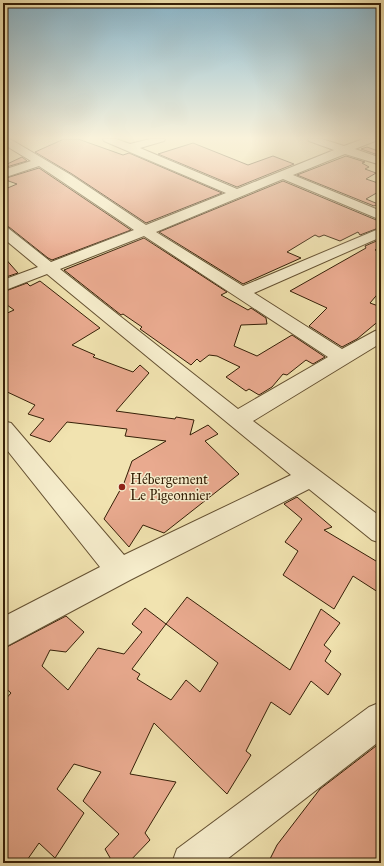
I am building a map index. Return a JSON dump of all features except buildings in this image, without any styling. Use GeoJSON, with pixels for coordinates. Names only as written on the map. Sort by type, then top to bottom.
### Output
{"type":"FeatureCollection","features":[{"type":"Feature","properties":{"kind":"street"},"geometry":{"type":"LineString","coordinates":[[66,179],[342,357]]}},
{"type":"Feature","properties":{"kind":"street"},"geometry":{"type":"LineString","coordinates":[[202,179],[236,194]]}},
{"type":"Feature","properties":{"kind":"street"},"geometry":{"type":"LineString","coordinates":[[3,286],[272,179]]}},
{"type":"Feature","properties":{"kind":"street"},"geometry":{"type":"LineString","coordinates":[[294,179],[381,216]]}},
{"type":"Feature","properties":{"kind":"street"},"geometry":{"type":"LineString","coordinates":[[3,231],[237,420],[381,532]]}},
{"type":"Feature","properties":{"kind":"street"},"geometry":{"type":"LineString","coordinates":[[241,293],[381,232]]}},
{"type":"Feature","properties":{"kind":"street"},"geometry":{"type":"LineString","coordinates":[[237,420],[381,335]]}},
{"type":"Feature","properties":{"kind":"street"},"geometry":{"type":"LineString","coordinates":[[3,429],[120,571]]}},
{"type":"Feature","properties":{"kind":"street"},"geometry":{"type":"LineString","coordinates":[[3,633],[120,571],[311,477]]}},
{"type":"Feature","properties":{"kind":"street"},"geometry":{"type":"LineString","coordinates":[[191,863],[381,719]]}},
{"type":"Feature","properties":{"kind":"place","name":"Hébergement Le Pigeonnier"},"geometry":{"type":"Point","coordinates":[122,487]}}]}
